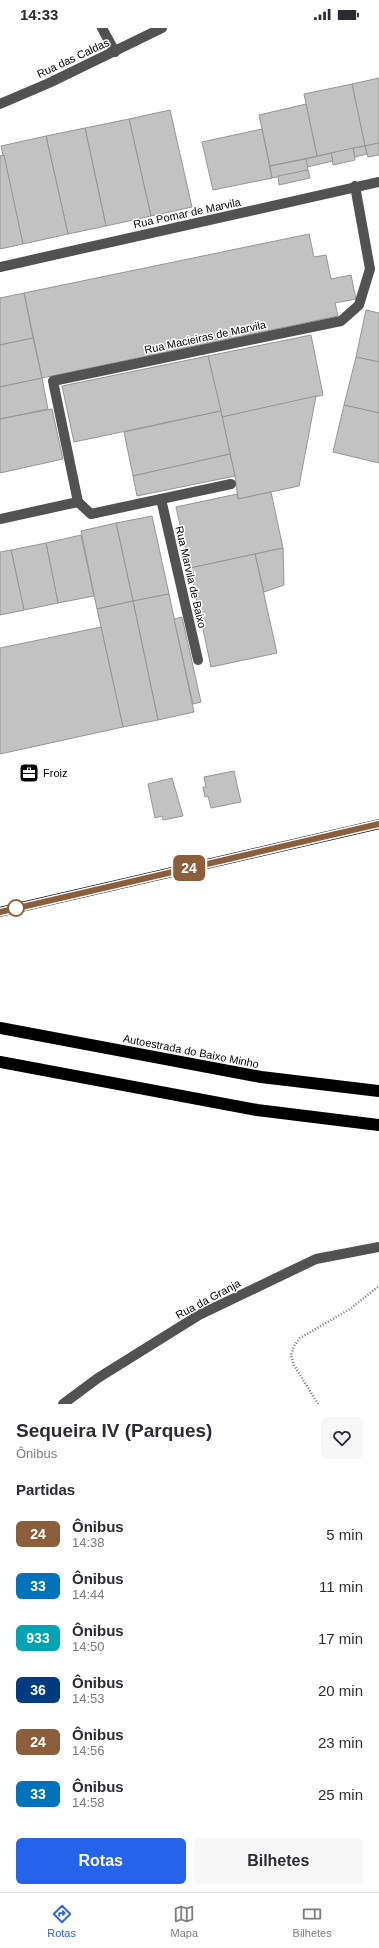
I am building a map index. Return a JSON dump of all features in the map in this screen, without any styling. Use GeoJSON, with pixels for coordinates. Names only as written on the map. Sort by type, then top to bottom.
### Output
{"type":"FeatureCollection","features":[{"type":"Feature","properties":{"kind":"highway","name":"Autoestrada do Baixo Minho"},"geometry":{"type":"LineString","coordinates":[[0,1028],[260,1077],[379,1091]]}},
{"type":"Feature","properties":{"kind":"highway"},"geometry":{"type":"LineString","coordinates":[[0,1062],[257,1110],[379,1125]]}},
{"type":"Feature","properties":{"kind":"main road"},"geometry":{"type":"LineString","coordinates":[[0,912],[379,824]]}},
{"type":"Feature","properties":{"kind":"street"},"geometry":{"type":"LineString","coordinates":[[102,28],[115,52]]}},
{"type":"Feature","properties":{"kind":"street","name":"Rua das Caldas"},"geometry":{"type":"LineString","coordinates":[[0,105],[115,52],[162,28]]}},
{"type":"Feature","properties":{"kind":"street","name":"Rua Pomar de Marvila"},"geometry":{"type":"LineString","coordinates":[[0,267],[355,186],[379,182]]}},
{"type":"Feature","properties":{"kind":"street","name":"Rua Macieiras de Marvila"},"geometry":{"type":"LineString","coordinates":[[78,502],[52,380],[341,321],[359,305],[370,269],[355,186]]}},
{"type":"Feature","properties":{"kind":"street"},"geometry":{"type":"LineString","coordinates":[[0,519],[78,502],[91,514],[231,484]]}},
{"type":"Feature","properties":{"kind":"street","name":"Rua Marvila de Baixo"},"geometry":{"type":"LineString","coordinates":[[161,499],[198,660]]}},
{"type":"Feature","properties":{"kind":"street","name":"Rua da Granja"},"geometry":{"type":"LineString","coordinates":[[63,1404],[98,1378],[205,1312],[316,1259],[379,1247]]}},
{"type":"Feature","properties":{"kind":"path"},"geometry":{"type":"LineString","coordinates":[[318,1404],[294,1365],[291,1355],[294,1346],[300,1338],[350,1309],[379,1286]]}},
{"type":"Feature","properties":{"kind":"building"},"geometry":{"type":"Polygon","coordinates":[[[379,78],[379,143],[365,146],[352,84],[379,78]]]}},
{"type":"Feature","properties":{"kind":"building"},"geometry":{"type":"Polygon","coordinates":[[[352,84],[365,146],[317,156],[304,94],[352,84]]]}},
{"type":"Feature","properties":{"kind":"building"},"geometry":{"type":"Polygon","coordinates":[[[306,104],[317,156],[270,166],[259,115],[306,104]]]}},
{"type":"Feature","properties":{"kind":"building"},"geometry":{"type":"Polygon","coordinates":[[[170,110],[192,207],[151,216],[129,119],[170,110]]]}},
{"type":"Feature","properties":{"kind":"building"},"geometry":{"type":"Polygon","coordinates":[[[129,119],[151,216],[106,226],[85,128],[129,119]]]}},
{"type":"Feature","properties":{"kind":"building"},"geometry":{"type":"Polygon","coordinates":[[[85,128],[106,226],[68,234],[46,136],[85,128]]]}},
{"type":"Feature","properties":{"kind":"building"},"geometry":{"type":"Polygon","coordinates":[[[262,129],[272,178],[213,190],[202,142],[262,129]]]}},
{"type":"Feature","properties":{"kind":"building"},"geometry":{"type":"Polygon","coordinates":[[[46,136],[68,234],[23,244],[1,146],[46,136]]]}},
{"type":"Feature","properties":{"kind":"building"},"geometry":{"type":"Polygon","coordinates":[[[379,143],[379,155],[368,157],[365,146],[379,143]]]}},
{"type":"Feature","properties":{"kind":"building"},"geometry":{"type":"Polygon","coordinates":[[[365,146],[367,154],[355,157],[353,148],[365,146]]]}},
{"type":"Feature","properties":{"kind":"building"},"geometry":{"type":"Polygon","coordinates":[[[353,148],[355,160],[333,165],[331,153],[353,148]]]}},
{"type":"Feature","properties":{"kind":"building"},"geometry":{"type":"Polygon","coordinates":[[[331,153],[333,161],[307,167],[306,159],[331,153]]]}},
{"type":"Feature","properties":{"kind":"building"},"geometry":{"type":"Polygon","coordinates":[[[4,155],[23,244],[0,249],[0,156],[4,155]]]}},
{"type":"Feature","properties":{"kind":"building"},"geometry":{"type":"Polygon","coordinates":[[[306,159],[308,170],[272,178],[270,166],[306,159]]]}},
{"type":"Feature","properties":{"kind":"building"},"geometry":{"type":"Polygon","coordinates":[[[308,170],[310,178],[279,185],[278,176],[308,170]]]}},
{"type":"Feature","properties":{"kind":"building"},"geometry":{"type":"Polygon","coordinates":[[[309,234],[314,257],[326,255],[331,279],[351,275],[356,299],[335,303],[338,316],[42,378],[24,293],[309,234]]]}},
{"type":"Feature","properties":{"kind":"building"},"geometry":{"type":"Polygon","coordinates":[[[24,293],[33,338],[0,345],[0,298],[24,293]]]}},
{"type":"Feature","properties":{"kind":"building"},"geometry":{"type":"Polygon","coordinates":[[[366,310],[379,313],[379,362],[356,357],[366,310]]]}},
{"type":"Feature","properties":{"kind":"building"},"geometry":{"type":"Polygon","coordinates":[[[311,335],[323,395],[222,417],[208,356],[311,335]]]}},
{"type":"Feature","properties":{"kind":"building"},"geometry":{"type":"Polygon","coordinates":[[[33,338],[42,378],[0,387],[0,345],[33,338]]]}},
{"type":"Feature","properties":{"kind":"building"},"geometry":{"type":"Polygon","coordinates":[[[208,356],[221,411],[74,442],[62,386],[208,356]]]}},
{"type":"Feature","properties":{"kind":"building"},"geometry":{"type":"Polygon","coordinates":[[[356,357],[379,362],[379,413],[344,405],[356,357]]]}},
{"type":"Feature","properties":{"kind":"building"},"geometry":{"type":"Polygon","coordinates":[[[42,378],[48,409],[0,419],[0,387],[42,378]]]}},
{"type":"Feature","properties":{"kind":"building"},"geometry":{"type":"Polygon","coordinates":[[[316,396],[299,486],[238,499],[235,476],[222,417],[316,396]]]}},
{"type":"Feature","properties":{"kind":"building"},"geometry":{"type":"Polygon","coordinates":[[[344,405],[379,413],[379,463],[333,452],[344,405]]]}},
{"type":"Feature","properties":{"kind":"building"},"geometry":{"type":"Polygon","coordinates":[[[52,409],[63,459],[0,473],[0,419],[52,409]]]}},
{"type":"Feature","properties":{"kind":"building"},"geometry":{"type":"Polygon","coordinates":[[[221,411],[230,454],[133,476],[124,432],[221,411]]]}},
{"type":"Feature","properties":{"kind":"building"},"geometry":{"type":"Polygon","coordinates":[[[230,454],[235,476],[137,496],[133,476],[230,454]]]}},
{"type":"Feature","properties":{"kind":"building"},"geometry":{"type":"Polygon","coordinates":[[[271,492],[283,548],[190,568],[176,507],[237,494],[238,499],[271,492]]]}},
{"type":"Feature","properties":{"kind":"building"},"geometry":{"type":"Polygon","coordinates":[[[152,516],[169,594],[133,601],[116,523],[152,516]]]}},
{"type":"Feature","properties":{"kind":"building"},"geometry":{"type":"Polygon","coordinates":[[[116,523],[133,601],[97,609],[81,531],[116,523]]]}},
{"type":"Feature","properties":{"kind":"building"},"geometry":{"type":"Polygon","coordinates":[[[81,535],[94,596],[58,603],[46,543],[81,535]]]}},
{"type":"Feature","properties":{"kind":"building"},"geometry":{"type":"Polygon","coordinates":[[[46,543],[58,603],[24,610],[11,550],[46,543]]]}},
{"type":"Feature","properties":{"kind":"building"},"geometry":{"type":"Polygon","coordinates":[[[283,548],[284,585],[264,592],[255,554],[283,548]]]}},
{"type":"Feature","properties":{"kind":"building"},"geometry":{"type":"Polygon","coordinates":[[[11,550],[24,610],[0,615],[0,552],[11,550]]]}},
{"type":"Feature","properties":{"kind":"building"},"geometry":{"type":"Polygon","coordinates":[[[255,554],[277,653],[211,667],[190,568],[255,554]]]}},
{"type":"Feature","properties":{"kind":"building"},"geometry":{"type":"Polygon","coordinates":[[[169,594],[194,712],[158,720],[133,601],[169,594]]]}},
{"type":"Feature","properties":{"kind":"building"},"geometry":{"type":"Polygon","coordinates":[[[133,601],[158,720],[123,727],[97,609],[133,601]]]}},
{"type":"Feature","properties":{"kind":"building"},"geometry":{"type":"Polygon","coordinates":[[[182,617],[201,702],[193,704],[174,619],[182,617]]]}},
{"type":"Feature","properties":{"kind":"building"},"geometry":{"type":"Polygon","coordinates":[[[101,627],[123,727],[0,754],[0,648],[101,627]]]}},
{"type":"Feature","properties":{"kind":"building"},"geometry":{"type":"Polygon","coordinates":[[[234,771],[241,802],[211,808],[208,796],[205,797],[203,787],[206,787],[204,777],[234,771]]]}},
{"type":"Feature","properties":{"kind":"building"},"geometry":{"type":"Polygon","coordinates":[[[172,778],[183,816],[163,820],[162,816],[155,818],[148,784],[172,778]]]}},
{"type":"Feature","properties":{"kind":"bus line","name":"24"},"geometry":{"type":"LineString","coordinates":[[0,912],[379,824]]}},
{"type":"Feature","properties":{"kind":"place","name":"Froiz"},"geometry":{"type":"Point","coordinates":[29,773]}}]}
